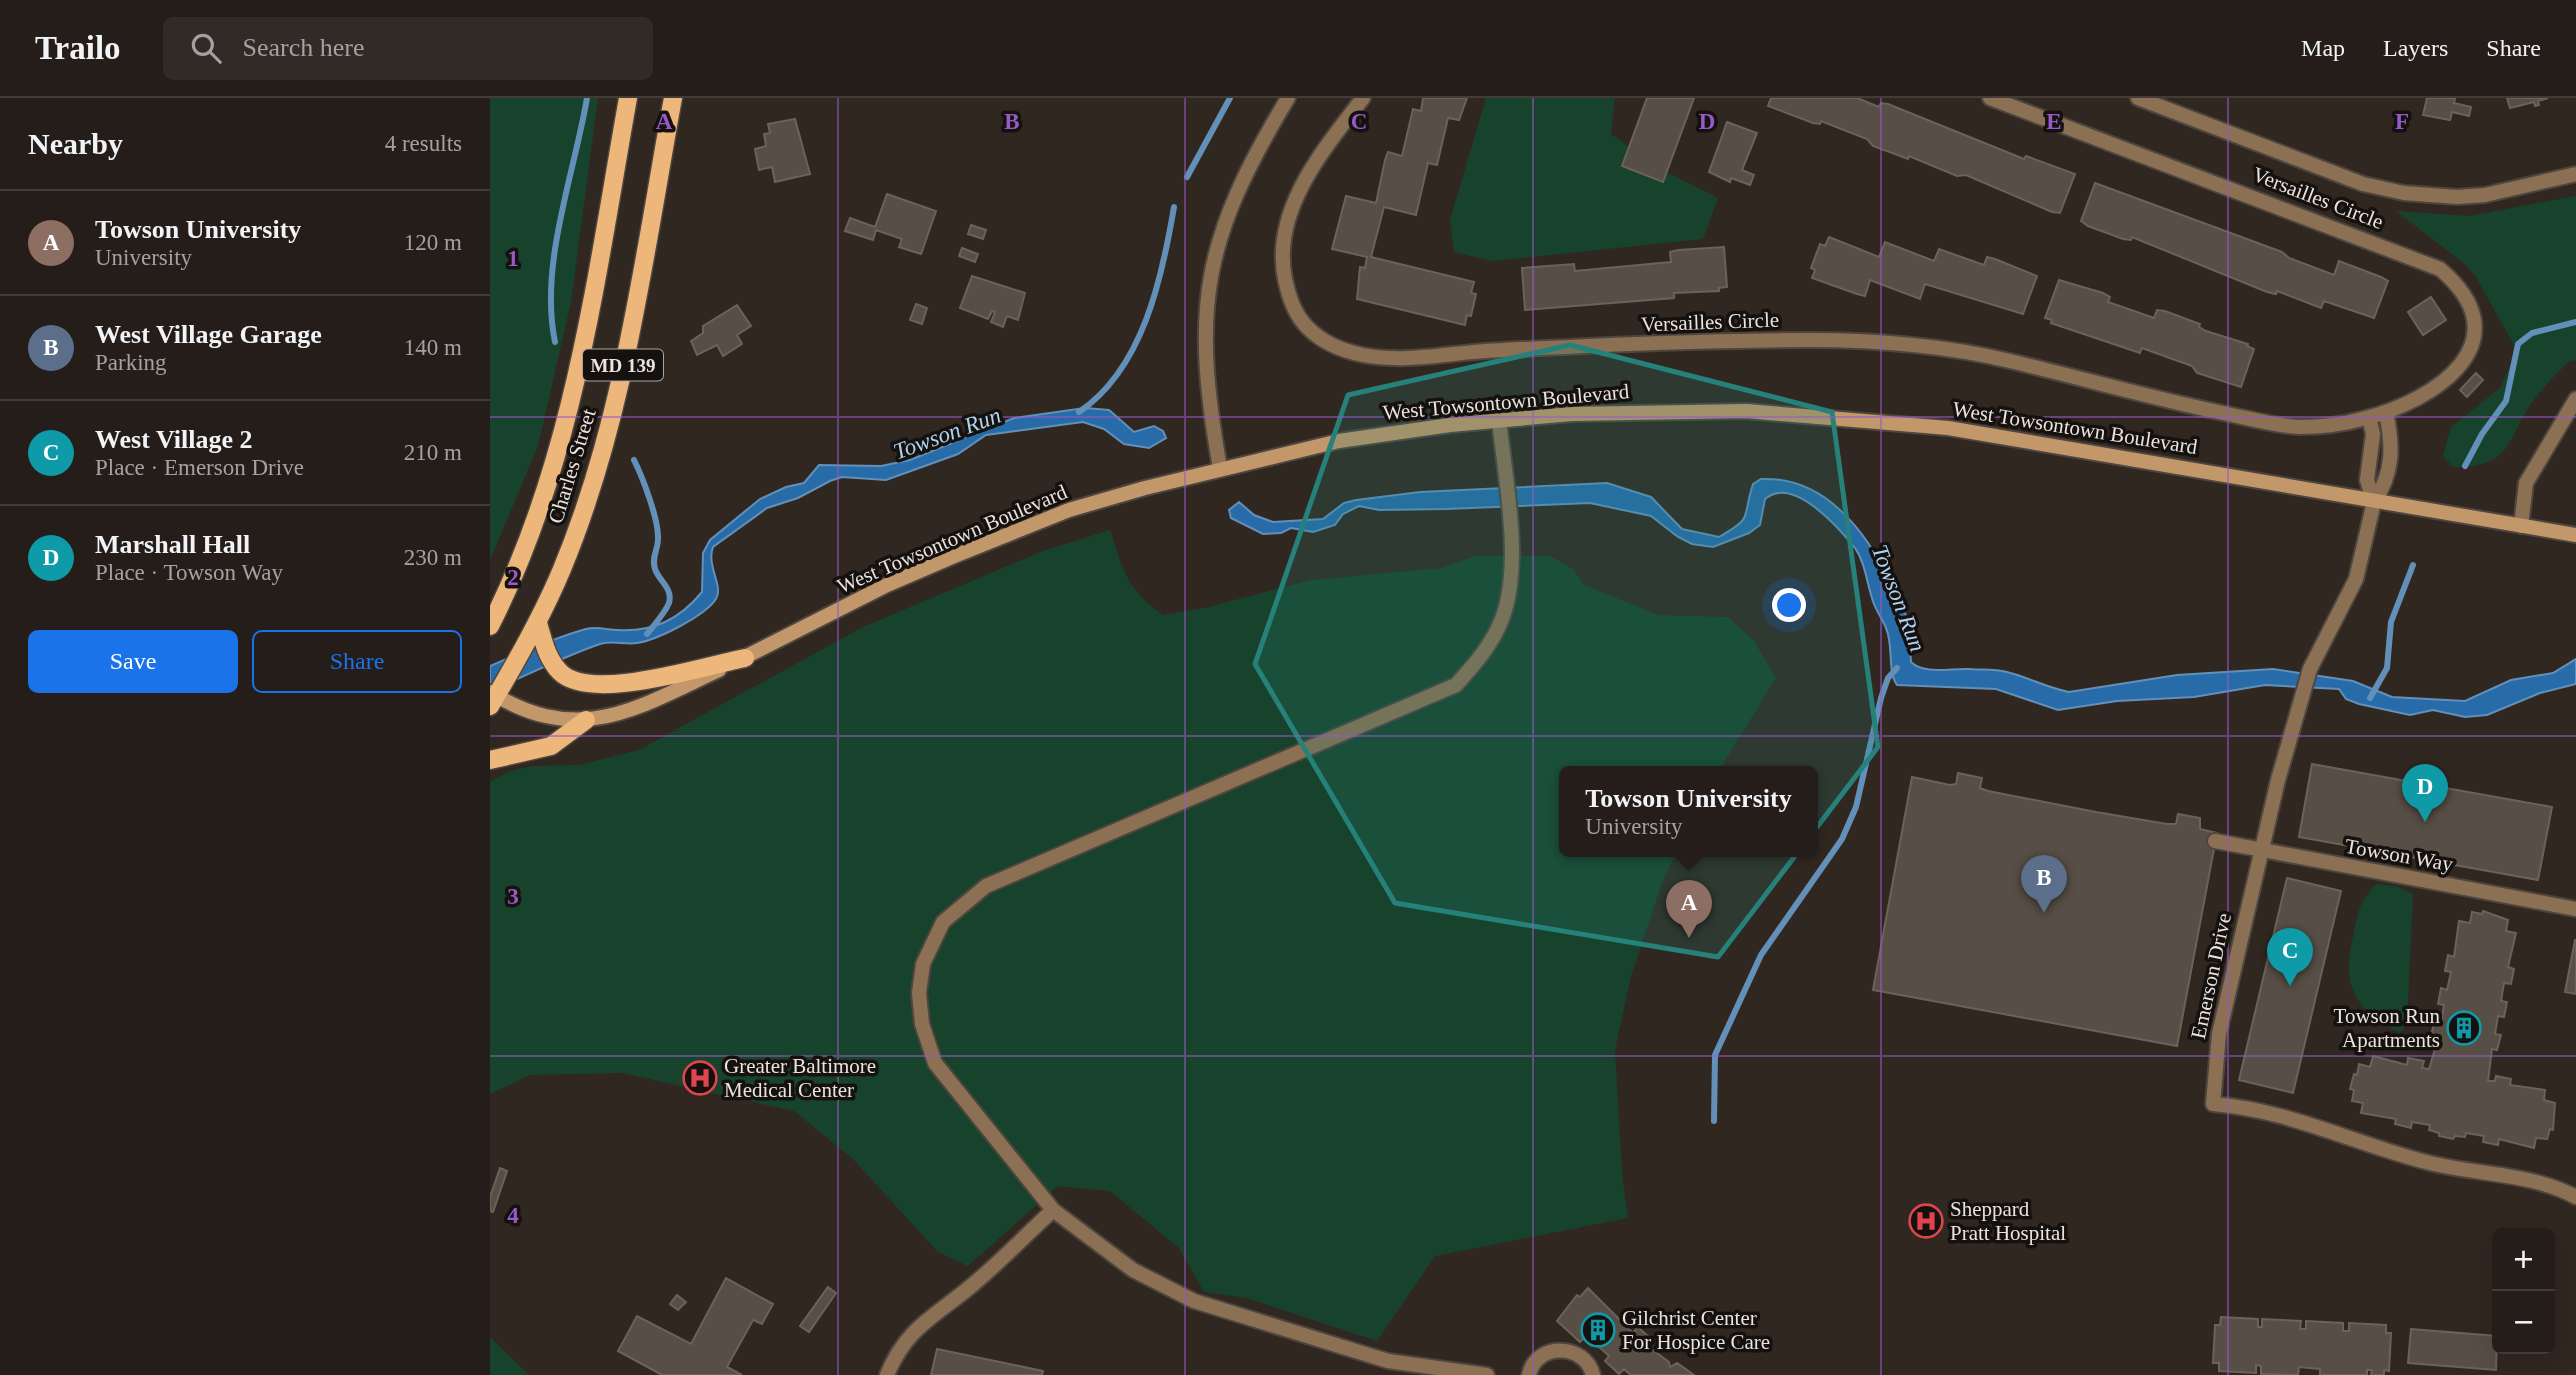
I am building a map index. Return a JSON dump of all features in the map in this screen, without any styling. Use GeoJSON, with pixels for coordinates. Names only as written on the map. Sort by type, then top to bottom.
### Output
{"type":"FeatureCollection","features":[{"type":"Feature","properties":{"kind":"main road","name":"Charles Street"},"geometry":{"type":"LineString","coordinates":[[490,626],[528,541],[561,446],[580,361],[628,98]]}},
{"type":"Feature","properties":{"kind":"main road","name":"Charles Street"},"geometry":{"type":"LineString","coordinates":[[492,698],[538,623],[577,530],[612,413],[673,98]]}},
{"type":"Feature","properties":{"kind":"main road","name":"West Towsontown Boulevard"},"geometry":{"type":"LineString","coordinates":[[492,698],[527,713],[556,719],[586,720],[642,706],[745,658],[887,585],[1069,510],[1220,468],[1350,439],[1499,420],[1572,414],[1678,411],[1808,414],[1886,421],[2053,444],[2374,502],[2576,535]]}},
{"type":"Feature","properties":{"kind":"main road"},"geometry":{"type":"LineString","coordinates":[[538,623],[549,658],[560,673],[572,680],[588,684],[613,685],[745,658]]}},
{"type":"Feature","properties":{"kind":"main road"},"geometry":{"type":"LineString","coordinates":[[490,760],[551,746],[586,720]]}},
{"type":"Feature","properties":{"kind":"street"},"geometry":{"type":"LineString","coordinates":[[1220,468],[1205,365],[1206,297],[1211,267],[1233,199],[1288,98]]}},
{"type":"Feature","properties":{"kind":"street","name":"Versailles Circle"},"geometry":{"type":"LineString","coordinates":[[1363,98],[1321,154],[1296,198],[1283,243],[1283,267],[1294,311],[1309,330],[1343,349],[1364,355],[1412,359],[1498,350],[1806,340],[1892,341],[1983,355],[2267,422],[2300,427],[2386,412],[2446,382],[2467,357],[2474,341],[2475,327],[2468,298],[2458,284],[2440,269],[1990,98]]}},
{"type":"Feature","properties":{"kind":"street"},"geometry":{"type":"LineString","coordinates":[[2138,98],[2363,184],[2404,193],[2457,197],[2485,195],[2576,174]]}},
{"type":"Feature","properties":{"kind":"street"},"geometry":{"type":"LineString","coordinates":[[2521,526],[2526,483],[2576,399]]}},
{"type":"Feature","properties":{"kind":"street"},"geometry":{"type":"LineString","coordinates":[[2374,502],[2385,485],[2393,450],[2386,412]]}},
{"type":"Feature","properties":{"kind":"street"},"geometry":{"type":"LineString","coordinates":[[2369,417],[2373,434],[2367,480],[2374,502]]}},
{"type":"Feature","properties":{"kind":"street"},"geometry":{"type":"LineString","coordinates":[[1486,1375],[1388,1361],[1194,1301],[1133,1270],[1053,1210],[935,1063],[922,1024],[919,993],[923,964],[943,922],[986,886],[1456,685],[1484,654],[1508,602],[1512,540],[1499,420]]}},
{"type":"Feature","properties":{"kind":"street","name":"Emerson Drive"},"geometry":{"type":"LineString","coordinates":[[2374,502],[2356,579],[2310,669],[2259,851],[2219,1034],[2213,1104],[2277,1114],[2417,1159],[2532,1181],[2576,1197]]}},
{"type":"Feature","properties":{"kind":"street","name":"Towson Way"},"geometry":{"type":"LineString","coordinates":[[2215,841],[2576,909]]}},
{"type":"Feature","properties":{"kind":"street"},"geometry":{"type":"LineString","coordinates":[[887,1375],[901,1347],[919,1325],[968,1289],[1053,1210]]}},
{"type":"Feature","properties":{"kind":"street"},"geometry":{"type":"LineString","coordinates":[[1529,1375],[1536,1361],[1545,1354],[1567,1350],[1585,1360],[1593,1375]]}},
{"type":"Feature","properties":{"kind":"highlighted area"},"geometry":{"type":"Polygon","coordinates":[[[1570,345],[1832,412],[1878,747],[1718,957],[1395,903],[1255,664],[1348,395],[1570,345]]]}},
{"type":"Feature","properties":{"kind":"green space"},"geometry":{"type":"Polygon","coordinates":[[[490,98],[598,98],[571,302],[538,446],[490,560],[490,98]]]}},
{"type":"Feature","properties":{"kind":"green space"},"geometry":{"type":"Polygon","coordinates":[[[1486,98],[1615,98],[1611,134],[1658,168],[1718,198],[1703,239],[1492,261],[1454,252],[1450,220],[1486,98]]]}},
{"type":"Feature","properties":{"kind":"green space"},"geometry":{"type":"Polygon","coordinates":[[[2576,196],[2576,360],[2569,361],[2540,392],[2499,456],[2474,466],[2453,467],[2443,456],[2451,427],[2500,388],[2513,360],[2514,345],[2476,277],[2465,264],[2396,211],[2469,216],[2576,196]]]}},
{"type":"Feature","properties":{"kind":"green space"},"geometry":{"type":"Polygon","coordinates":[[[1110,530],[1127,578],[1141,596],[1163,615],[1208,607],[1311,580],[1441,568],[1476,556],[1550,556],[1573,569],[1584,585],[1658,615],[1728,617],[1754,641],[1776,678],[1722,766],[1559,766],[1559,857],[1674,857],[1662,883],[1631,976],[1615,1050],[1622,1174],[1628,1218],[1435,1256],[1377,1341],[1246,1298],[1204,1292],[1179,1248],[1110,1191],[1058,1186],[968,1266],[938,1252],[852,1158],[794,1111],[622,1073],[530,1075],[490,1094],[490,782],[510,771],[533,766],[579,765],[639,750],[863,627],[1043,551],[1110,530]]]}},
{"type":"Feature","properties":{"kind":"green space"},"geometry":{"type":"Polygon","coordinates":[[[2376,884],[2396,886],[2413,894],[2407,1023],[2399,1033],[2362,1005],[2351,983],[2350,954],[2358,914],[2366,896],[2376,884]]]}},
{"type":"Feature","properties":{"kind":"green space"},"geometry":{"type":"Polygon","coordinates":[[[490,1337],[529,1375],[490,1375],[490,1337]]]}},
{"type":"Feature","properties":{"kind":"water","name":"Towson Run"},"geometry":{"type":"Polygon","coordinates":[[[1085,408],[1109,410],[1134,432],[1154,426],[1163,431],[1166,438],[1149,448],[1124,444],[1104,429],[1083,422],[986,435],[958,454],[886,480],[842,477],[830,481],[798,498],[767,508],[713,547],[711,554],[718,594],[710,606],[691,620],[646,641],[600,644],[490,691],[490,666],[537,646],[586,629],[643,629],[675,617],[702,592],[703,553],[710,540],[760,499],[786,487],[804,483],[819,465],[881,466],[910,460],[1014,418],[1085,408]]]}},
{"type":"Feature","properties":{"kind":"water","name":"Towson Run"},"geometry":{"type":"Polygon","coordinates":[[[1761,479],[1784,481],[1805,487],[1824,497],[1856,527],[1881,564],[1904,610],[1909,630],[1911,662],[1923,668],[2002,671],[2069,692],[2177,675],[2273,669],[2353,681],[2392,697],[2465,701],[2511,680],[2553,673],[2576,659],[2576,684],[2540,693],[2487,715],[2465,717],[2433,710],[2410,715],[2359,704],[2346,699],[2339,689],[2265,685],[2194,697],[2117,701],[2058,710],[1996,689],[1897,685],[1892,673],[1888,635],[1874,604],[1859,554],[1827,517],[1802,499],[1789,494],[1776,493],[1765,499],[1760,525],[1749,533],[1713,547],[1692,544],[1678,537],[1651,516],[1590,503],[1379,510],[1359,506],[1343,514],[1335,525],[1313,532],[1291,528],[1281,533],[1263,534],[1231,518],[1229,510],[1239,502],[1254,515],[1273,522],[1323,519],[1344,503],[1356,500],[1420,492],[1607,483],[1651,497],[1682,529],[1719,537],[1738,525],[1745,516],[1753,484],[1761,479]]]}},
{"type":"Feature","properties":{"kind":"building"},"geometry":{"type":"Polygon","coordinates":[[[1423,98],[1467,98],[1459,120],[1448,118],[1437,165],[1428,163],[1416,215],[1384,207],[1371,257],[1474,282],[1471,293],[1476,294],[1471,316],[1467,315],[1465,325],[1357,299],[1360,267],[1365,268],[1367,257],[1332,249],[1346,196],[1376,203],[1388,152],[1402,156],[1413,109],[1421,111],[1423,98]]]}},
{"type":"Feature","properties":{"kind":"building"},"geometry":{"type":"Polygon","coordinates":[[[1647,98],[1694,98],[1663,182],[1622,166],[1647,98]]]}},
{"type":"Feature","properties":{"kind":"building"},"geometry":{"type":"Polygon","coordinates":[[[1771,98],[1857,98],[1879,107],[1881,103],[1888,104],[2024,159],[2026,156],[2075,174],[2060,213],[2052,212],[1966,175],[1957,176],[1909,156],[1908,159],[1821,121],[1820,124],[1813,123],[1768,106],[1771,98]]]}},
{"type":"Feature","properties":{"kind":"building"},"geometry":{"type":"Polygon","coordinates":[[[2427,98],[2455,98],[2454,103],[2471,107],[2469,116],[2452,112],[2450,120],[2423,115],[2427,98]]]}},
{"type":"Feature","properties":{"kind":"building"},"geometry":{"type":"Polygon","coordinates":[[[2507,98],[2548,98],[2538,101],[2539,105],[2535,106],[2534,102],[2510,108],[2507,98]]]}},
{"type":"Feature","properties":{"kind":"building"},"geometry":{"type":"Polygon","coordinates":[[[795,119],[810,174],[775,182],[772,167],[759,170],[755,149],[766,146],[764,134],[770,133],[768,124],[795,119]]]}},
{"type":"Feature","properties":{"kind":"building"},"geometry":{"type":"Polygon","coordinates":[[[1727,122],[1757,133],[1742,170],[1754,175],[1750,185],[1731,178],[1730,182],[1709,172],[1727,122]]]}},
{"type":"Feature","properties":{"kind":"building"},"geometry":{"type":"Polygon","coordinates":[[[2095,183],[2282,252],[2289,258],[2334,275],[2339,261],[2381,277],[2388,281],[2374,318],[2324,301],[2321,308],[2277,291],[2276,294],[2267,292],[2132,237],[2131,240],[2123,239],[2088,226],[2081,221],[2095,183]]]}},
{"type":"Feature","properties":{"kind":"building"},"geometry":{"type":"Polygon","coordinates":[[[887,194],[936,211],[921,254],[899,247],[902,239],[876,230],[873,240],[845,231],[850,218],[875,227],[887,194]]]}},
{"type":"Feature","properties":{"kind":"building"},"geometry":{"type":"Polygon","coordinates":[[[971,225],[986,230],[983,239],[968,234],[971,225]]]}},
{"type":"Feature","properties":{"kind":"building"},"geometry":{"type":"Polygon","coordinates":[[[1829,237],[1879,257],[1885,242],[1934,261],[1939,249],[1984,265],[1987,257],[1995,259],[2037,276],[2023,314],[1925,284],[1920,299],[1870,280],[1865,296],[1812,278],[1815,270],[1811,268],[1820,244],[1825,246],[1829,237]]]}},
{"type":"Feature","properties":{"kind":"building"},"geometry":{"type":"Polygon","coordinates":[[[1724,247],[1727,287],[1719,288],[1719,291],[1674,293],[1674,298],[1525,310],[1522,268],[1574,264],[1575,271],[1671,262],[1670,252],[1724,247]]]}},
{"type":"Feature","properties":{"kind":"building"},"geometry":{"type":"Polygon","coordinates":[[[962,248],[978,254],[975,262],[959,256],[962,248]]]}},
{"type":"Feature","properties":{"kind":"building"},"geometry":{"type":"Polygon","coordinates":[[[972,276],[1025,293],[1018,320],[1007,316],[1003,327],[991,322],[995,312],[992,311],[988,319],[960,308],[972,276]]]}},
{"type":"Feature","properties":{"kind":"building"},"geometry":{"type":"Polygon","coordinates":[[[2059,280],[2103,293],[2110,297],[2108,302],[2154,318],[2157,310],[2165,311],[2200,324],[2199,327],[2206,331],[2248,344],[2247,346],[2254,349],[2241,387],[2197,373],[2192,366],[2142,348],[2140,353],[2051,323],[2052,320],[2045,318],[2059,280]]]}},
{"type":"Feature","properties":{"kind":"building"},"geometry":{"type":"Polygon","coordinates":[[[2431,297],[2446,320],[2423,335],[2408,312],[2431,297]]]}},
{"type":"Feature","properties":{"kind":"building"},"geometry":{"type":"Polygon","coordinates":[[[916,304],[927,308],[922,324],[910,320],[916,304]]]}},
{"type":"Feature","properties":{"kind":"building"},"geometry":{"type":"Polygon","coordinates":[[[737,305],[751,326],[737,335],[742,344],[723,356],[717,345],[697,355],[691,341],[703,333],[703,326],[737,305]]]}},
{"type":"Feature","properties":{"kind":"building"},"geometry":{"type":"Polygon","coordinates":[[[2476,373],[2483,380],[2467,397],[2460,390],[2476,373]]]}},
{"type":"Feature","properties":{"kind":"building"},"geometry":{"type":"Polygon","coordinates":[[[2312,764],[2552,807],[2538,880],[2299,837],[2312,764]]]}},
{"type":"Feature","properties":{"kind":"building"},"geometry":{"type":"Polygon","coordinates":[[[1958,773],[1982,778],[1980,788],[1988,791],[2096,812],[2167,824],[2176,824],[2178,814],[2200,818],[2200,829],[2217,833],[2177,1046],[1873,990],[1912,777],[1950,785],[1956,784],[1958,773]]]}},
{"type":"Feature","properties":{"kind":"building"},"geometry":{"type":"Polygon","coordinates":[[[2287,878],[2341,891],[2293,1093],[2239,1080],[2287,878]]]}},
{"type":"Feature","properties":{"kind":"building","name":"Towson Run Apartments"},"geometry":{"type":"Polygon","coordinates":[[[2483,911],[2508,920],[2506,931],[2516,933],[2508,967],[2514,969],[2511,984],[2504,983],[2501,1001],[2507,1002],[2504,1017],[2498,1016],[2495,1034],[2501,1035],[2497,1050],[2492,1049],[2488,1081],[2495,1081],[2496,1076],[2511,1079],[2510,1085],[2545,1090],[2544,1100],[2555,1103],[2553,1130],[2550,1129],[2547,1139],[2536,1138],[2534,1148],[2499,1139],[2498,1145],[2483,1142],[2484,1136],[2466,1133],[2465,1137],[2455,1136],[2453,1139],[2439,1136],[2439,1133],[2429,1130],[2430,1125],[2412,1122],[2411,1128],[2395,1124],[2396,1119],[2361,1113],[2363,1103],[2352,1101],[2354,1090],[2350,1089],[2354,1074],[2357,1075],[2359,1064],[2370,1067],[2373,1056],[2407,1065],[2408,1058],[2424,1061],[2422,1068],[2429,1069],[2438,1039],[2431,1037],[2434,1022],[2441,1023],[2444,1005],[2438,1004],[2441,988],[2447,990],[2451,972],[2445,971],[2448,955],[2454,957],[2459,921],[2470,923],[2472,912],[2482,914],[2483,911]]]}},
{"type":"Feature","properties":{"kind":"building"},"geometry":{"type":"Polygon","coordinates":[[[2576,940],[2576,994],[2565,992],[2576,940]]]}},
{"type":"Feature","properties":{"kind":"building"},"geometry":{"type":"Polygon","coordinates":[[[500,1168],[507,1171],[493,1212],[490,1211],[490,1197],[500,1168]]]}},
{"type":"Feature","properties":{"kind":"building"},"geometry":{"type":"Polygon","coordinates":[[[726,1278],[773,1304],[762,1324],[753,1320],[727,1367],[742,1375],[662,1375],[618,1351],[637,1316],[691,1344],[726,1278]]]}},
{"type":"Feature","properties":{"kind":"building"},"geometry":{"type":"Polygon","coordinates":[[[828,1287],[836,1293],[809,1332],[800,1326],[828,1287]]]}},
{"type":"Feature","properties":{"kind":"building","name":"Gilchrist Center For Hospice Care"},"geometry":{"type":"Polygon","coordinates":[[[1588,1288],[1633,1333],[1638,1327],[1650,1338],[1645,1344],[1669,1362],[1670,1367],[1677,1363],[1694,1375],[1631,1375],[1624,1369],[1619,1374],[1605,1361],[1609,1356],[1586,1335],[1580,1342],[1557,1321],[1577,1295],[1580,1297],[1588,1288]]]}},
{"type":"Feature","properties":{"kind":"building"},"geometry":{"type":"Polygon","coordinates":[[[677,1295],[686,1302],[678,1310],[670,1304],[677,1295]]]}},
{"type":"Feature","properties":{"kind":"building"},"geometry":{"type":"Polygon","coordinates":[[[2221,1317],[2258,1319],[2258,1327],[2262,1327],[2262,1319],[2301,1321],[2300,1329],[2306,1329],[2306,1321],[2343,1323],[2343,1331],[2349,1331],[2349,1323],[2386,1325],[2386,1333],[2391,1333],[2389,1371],[2384,1370],[2384,1375],[2371,1375],[2372,1370],[2367,1370],[2367,1375],[2320,1375],[2320,1369],[2299,1367],[2298,1375],[2261,1374],[2261,1366],[2256,1365],[2256,1373],[2219,1371],[2219,1363],[2213,1363],[2215,1325],[2220,1325],[2221,1317]]]}},
{"type":"Feature","properties":{"kind":"building"},"geometry":{"type":"Polygon","coordinates":[[[2411,1329],[2492,1336],[2492,1354],[2496,1354],[2496,1370],[2408,1363],[2411,1329]]]}},
{"type":"Feature","properties":{"kind":"building"},"geometry":{"type":"Polygon","coordinates":[[[937,1349],[1043,1371],[1042,1375],[931,1375],[937,1349]]]}},
{"type":"Feature","properties":{"kind":"waterway"},"geometry":{"type":"LineString","coordinates":[[555,342],[551,313],[555,251],[587,98]]}},
{"type":"Feature","properties":{"kind":"waterway"},"geometry":{"type":"LineString","coordinates":[[1187,177],[1230,98]]}},
{"type":"Feature","properties":{"kind":"waterway"},"geometry":{"type":"LineString","coordinates":[[1079,412],[1101,394],[1134,347],[1156,292],[1174,207]]}},
{"type":"Feature","properties":{"kind":"waterway"},"geometry":{"type":"LineString","coordinates":[[2465,466],[2482,434],[2506,401],[2518,344],[2532,333],[2576,322]]}},
{"type":"Feature","properties":{"kind":"waterway"},"geometry":{"type":"LineString","coordinates":[[634,460],[656,519],[658,541],[655,569],[670,598],[665,611],[647,634]]}},
{"type":"Feature","properties":{"kind":"waterway"},"geometry":{"type":"LineString","coordinates":[[2370,698],[2387,668],[2391,622],[2413,565]]}},
{"type":"Feature","properties":{"kind":"waterway"},"geometry":{"type":"LineString","coordinates":[[1714,1121],[1715,1055],[1761,955],[1842,839],[1856,807],[1881,698],[1888,678],[1897,668]]}},
{"type":"Feature","properties":{"kind":"place","name":"Marshall Hall"},"geometry":{"type":"Point","coordinates":[2425,822]}},
{"type":"Feature","properties":{"kind":"place","name":"West Village Garage"},"geometry":{"type":"Point","coordinates":[2044,913]}},
{"type":"Feature","properties":{"kind":"place","name":"Towson University"},"geometry":{"type":"Point","coordinates":[1689,938]}},
{"type":"Feature","properties":{"kind":"place","name":"West Village 2"},"geometry":{"type":"Point","coordinates":[2290,986]}},
{"type":"Feature","properties":{"kind":"place","name":"Towson Run Apartments"},"geometry":{"type":"Point","coordinates":[2464,1028]}},
{"type":"Feature","properties":{"kind":"place","name":"Greater Baltimore Medical Center"},"geometry":{"type":"Point","coordinates":[700,1078]}},
{"type":"Feature","properties":{"kind":"place","name":"Sheppard Pratt Hospital"},"geometry":{"type":"Point","coordinates":[1926,1221]}},
{"type":"Feature","properties":{"kind":"place","name":"Gilchrist Center For Hospice Care"},"geometry":{"type":"Point","coordinates":[1598,1330]}}]}
